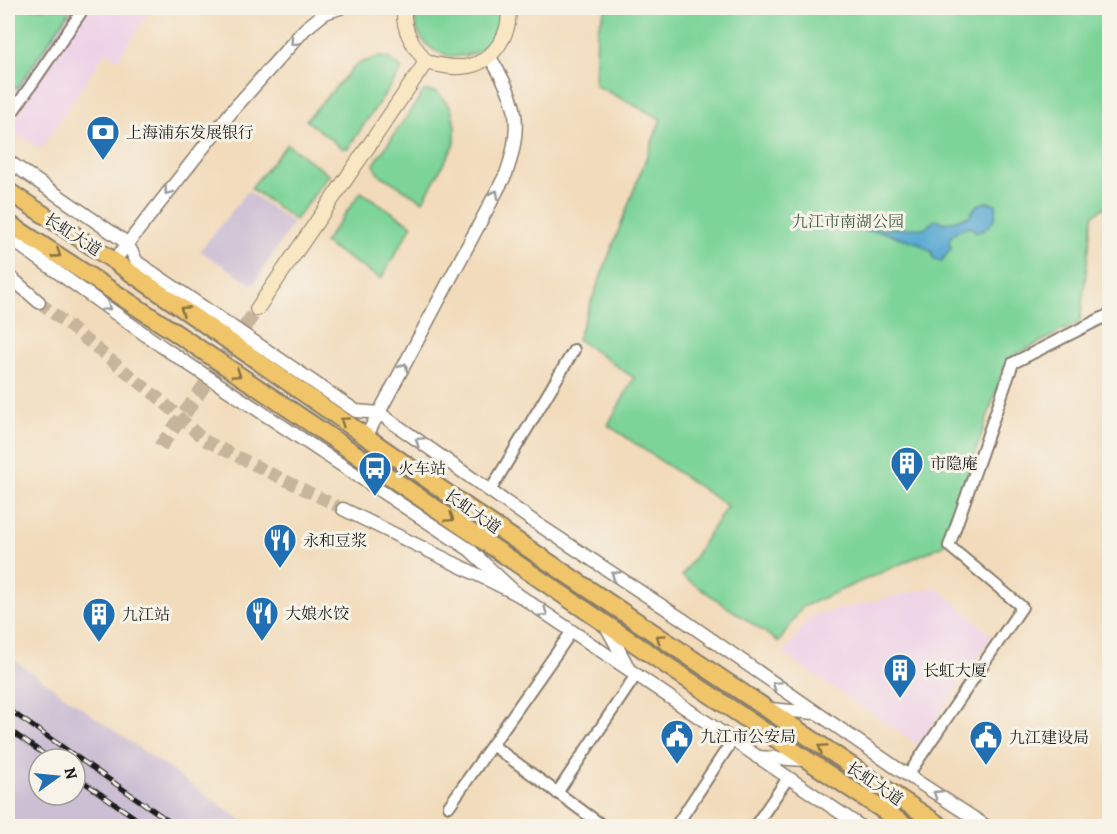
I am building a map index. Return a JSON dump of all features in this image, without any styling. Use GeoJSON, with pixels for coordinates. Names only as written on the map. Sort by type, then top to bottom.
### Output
{"type":"FeatureCollection","features":[{"type":"Feature","properties":{"kind":"highway","name":"长虹大道"},"geometry":{"type":"LineString","coordinates":[[8,191],[114,261],[366,437],[765,709],[941,826]]}},
{"type":"Feature","properties":{"kind":"highway","name":"长虹大道"},"geometry":{"type":"LineString","coordinates":[[8,223],[358,454],[606,626],[907,826]]}},
{"type":"Feature","properties":{"kind":"main road"},"geometry":{"type":"LineString","coordinates":[[404,8],[407,33],[426,62],[449,67],[471,66],[489,56],[504,37],[509,16],[508,8]]}},
{"type":"Feature","properties":{"kind":"main road"},"geometry":{"type":"LineString","coordinates":[[257,309],[426,62]]}},
{"type":"Feature","properties":{"kind":"street"},"geometry":{"type":"LineString","coordinates":[[8,105],[14,110],[84,8]]}},
{"type":"Feature","properties":{"kind":"street"},"geometry":{"type":"LineString","coordinates":[[114,261],[232,111],[305,29],[325,13],[340,8]]}},
{"type":"Feature","properties":{"kind":"street"},"geometry":{"type":"LineString","coordinates":[[366,437],[511,162],[516,114],[505,81],[489,56]]}},
{"type":"Feature","properties":{"kind":"street"},"geometry":{"type":"LineString","coordinates":[[8,161],[127,243],[137,262],[346,405],[356,411],[379,413],[816,713],[986,826]]}},
{"type":"Feature","properties":{"kind":"street"},"geometry":{"type":"LineString","coordinates":[[8,237],[164,348],[470,550],[517,594]]}},
{"type":"Feature","properties":{"kind":"street"},"geometry":{"type":"LineString","coordinates":[[8,275],[39,302]]}},
{"type":"Feature","properties":{"kind":"street"},"geometry":{"type":"LineString","coordinates":[[908,775],[1022,607],[949,546],[1013,363],[1110,315]]}},
{"type":"Feature","properties":{"kind":"street"},"geometry":{"type":"LineString","coordinates":[[490,491],[574,350]]}},
{"type":"Feature","properties":{"kind":"street"},"geometry":{"type":"LineString","coordinates":[[343,509],[517,594],[860,826]]}},
{"type":"Feature","properties":{"kind":"street"},"geometry":{"type":"LineString","coordinates":[[606,626],[633,673]]}},
{"type":"Feature","properties":{"kind":"street"},"geometry":{"type":"LineString","coordinates":[[449,806],[572,631]]}},
{"type":"Feature","properties":{"kind":"street"},"geometry":{"type":"LineString","coordinates":[[557,793],[633,673]]}},
{"type":"Feature","properties":{"kind":"street"},"geometry":{"type":"LineString","coordinates":[[765,709],[816,713]]}},
{"type":"Feature","properties":{"kind":"street"},"geometry":{"type":"LineString","coordinates":[[676,826],[732,741]]}},
{"type":"Feature","properties":{"kind":"street"},"geometry":{"type":"LineString","coordinates":[[492,745],[603,826]]}},
{"type":"Feature","properties":{"kind":"street"},"geometry":{"type":"LineString","coordinates":[[756,757],[806,760]]}},
{"type":"Feature","properties":{"kind":"street"},"geometry":{"type":"LineString","coordinates":[[755,826],[788,778]]}},
{"type":"Feature","properties":{"kind":"shaded area"},"geometry":{"type":"Polygon","coordinates":[[[8,8],[152,8],[118,59],[106,51],[41,149],[8,129],[8,8]]]}},
{"type":"Feature","properties":{"kind":"shaded area"},"geometry":{"type":"Polygon","coordinates":[[[248,191],[293,223],[253,285],[200,251],[248,191]]]}},
{"type":"Feature","properties":{"kind":"shaded area","name":"长虹大厦"},"geometry":{"type":"Polygon","coordinates":[[[936,587],[992,635],[919,745],[783,654],[810,616],[936,587]]]}},
{"type":"Feature","properties":{"kind":"shaded area"},"geometry":{"type":"Polygon","coordinates":[[[8,656],[250,826],[8,826],[8,656]]]}},
{"type":"Feature","properties":{"kind":"green space"},"geometry":{"type":"Polygon","coordinates":[[[8,8],[72,8],[17,89],[8,82],[8,8]]]}},
{"type":"Feature","properties":{"kind":"green space"},"geometry":{"type":"Polygon","coordinates":[[[415,8],[500,8],[496,30],[486,45],[472,54],[455,56],[439,53],[426,43],[417,28],[415,8]]]}},
{"type":"Feature","properties":{"kind":"green space","name":"九江市南湖公园"},"geometry":{"type":"Polygon","coordinates":[[[606,8],[1109,8],[1109,204],[1093,215],[1080,322],[1007,359],[944,545],[802,607],[779,642],[682,576],[727,506],[608,425],[634,378],[577,339],[661,119],[595,85],[597,31],[606,8]]]}},
{"type":"Feature","properties":{"kind":"green space"},"geometry":{"type":"Polygon","coordinates":[[[378,57],[388,58],[402,69],[348,148],[342,148],[306,120],[357,64],[378,57]]]}},
{"type":"Feature","properties":{"kind":"green space"},"geometry":{"type":"Polygon","coordinates":[[[424,91],[437,92],[451,108],[455,127],[455,143],[423,201],[377,173],[374,164],[424,91]]]}},
{"type":"Feature","properties":{"kind":"green space"},"geometry":{"type":"Polygon","coordinates":[[[287,144],[329,175],[295,220],[251,188],[287,144]]]}},
{"type":"Feature","properties":{"kind":"green space"},"geometry":{"type":"Polygon","coordinates":[[[361,192],[412,225],[381,279],[324,243],[361,192]]]}},
{"type":"Feature","properties":{"kind":"water"},"geometry":{"type":"Polygon","coordinates":[[[987,202],[996,204],[992,222],[983,231],[976,232],[971,227],[956,232],[949,240],[951,248],[941,262],[933,258],[932,252],[918,243],[882,232],[853,230],[872,226],[875,229],[925,228],[936,219],[945,223],[969,216],[977,205],[987,202]]]}},
{"type":"Feature","properties":{"kind":"tunnel"},"geometry":{"type":"LineString","coordinates":[[39,302],[161,400],[204,440],[343,509]]}},
{"type":"Feature","properties":{"kind":"tunnel"},"geometry":{"type":"LineString","coordinates":[[160,447],[257,309]]}},
{"type":"Feature","properties":{"kind":"railway"},"geometry":{"type":"LineString","coordinates":[[8,709],[176,826]]}},
{"type":"Feature","properties":{"kind":"railway"},"geometry":{"type":"LineString","coordinates":[[8,729],[34,747]]}},
{"type":"Feature","properties":{"kind":"railway"},"geometry":{"type":"LineString","coordinates":[[87,784],[147,826]]}},
{"type":"Feature","properties":{"kind":"place","name":"上海浦东发展银行"},"geometry":{"type":"Point","coordinates":[103,161]}},
{"type":"Feature","properties":{"kind":"place","name":"市隐庵"},"geometry":{"type":"Point","coordinates":[907,492]}},
{"type":"Feature","properties":{"kind":"place","name":"火车站"},"geometry":{"type":"Point","coordinates":[375,497]}},
{"type":"Feature","properties":{"kind":"place","name":"永和豆浆"},"geometry":{"type":"Point","coordinates":[280,569]}},
{"type":"Feature","properties":{"kind":"place","name":"大娘水饺"},"geometry":{"type":"Point","coordinates":[262,642]}},
{"type":"Feature","properties":{"kind":"place","name":"九江站"},"geometry":{"type":"Point","coordinates":[99,643]}},
{"type":"Feature","properties":{"kind":"place","name":"长虹大厦"},"geometry":{"type":"Point","coordinates":[900,699]}},
{"type":"Feature","properties":{"kind":"place","name":"九江市公安局"},"geometry":{"type":"Point","coordinates":[677,765]}},
{"type":"Feature","properties":{"kind":"place","name":"九江建设局"},"geometry":{"type":"Point","coordinates":[986,766]}}]}
